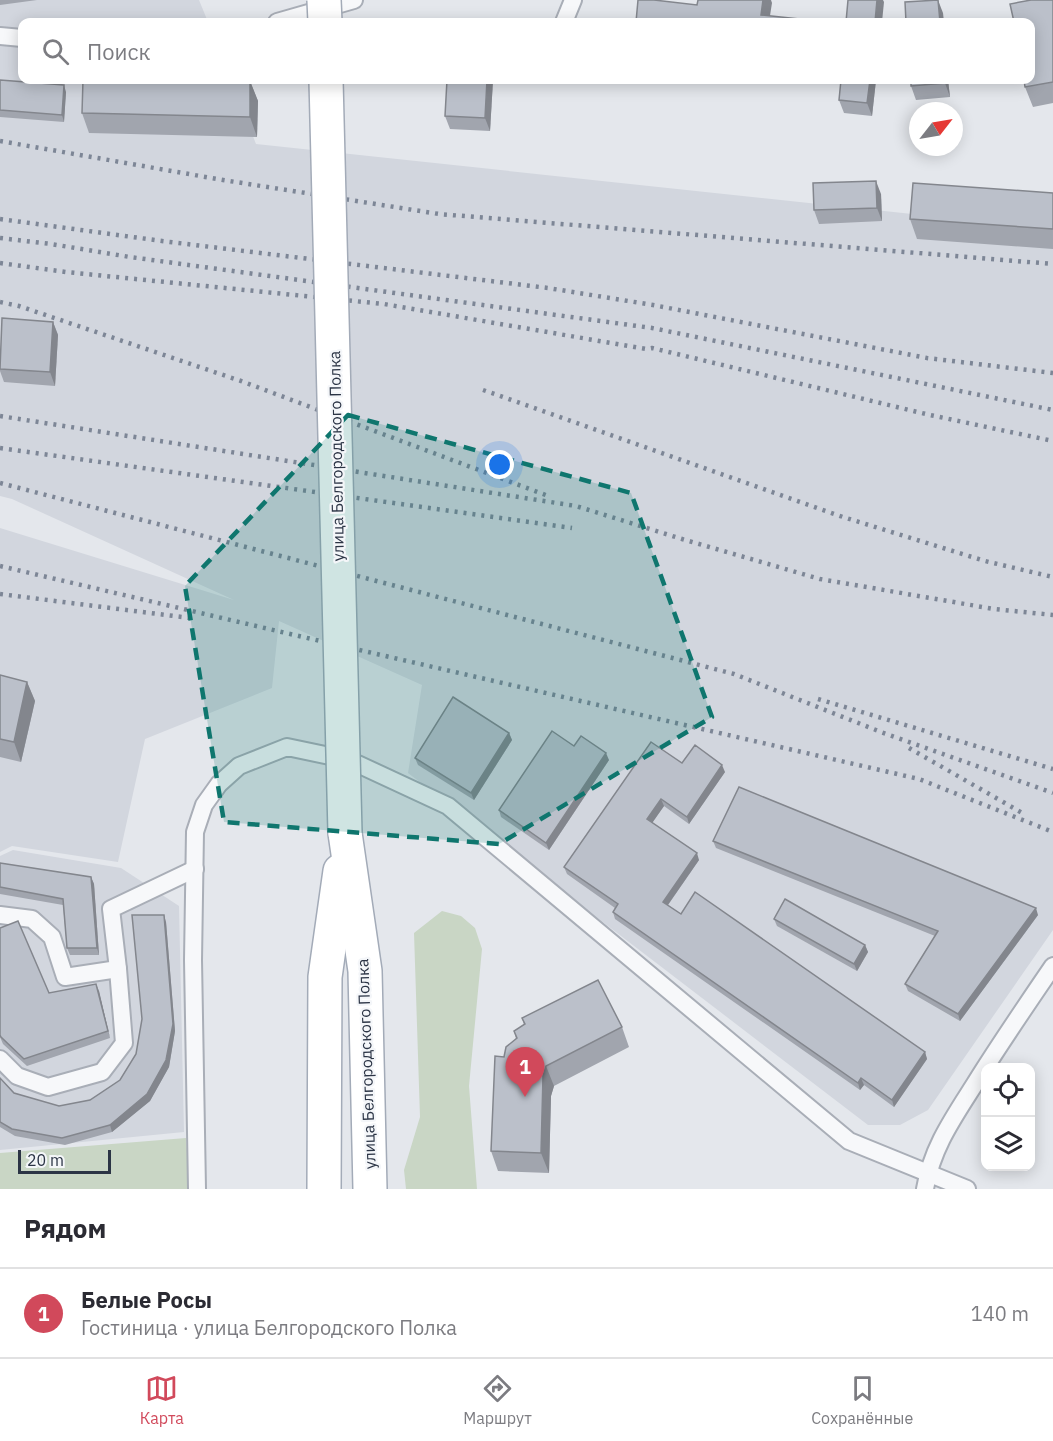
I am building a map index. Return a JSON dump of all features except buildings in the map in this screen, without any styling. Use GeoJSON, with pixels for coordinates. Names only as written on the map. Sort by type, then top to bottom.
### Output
{"type":"FeatureCollection","features":[{"type":"Feature","properties":{"kind":"main road"},"geometry":{"type":"LineString","coordinates":[[324,0],[325,18]]}},
{"type":"Feature","properties":{"kind":"main road","name":"улица Белгородского Полка"},"geometry":{"type":"LineString","coordinates":[[326,84],[345,833],[365,971],[370,1189]]}},
{"type":"Feature","properties":{"kind":"main road","name":"улица Белгородского Полка"},"geometry":{"type":"LineString","coordinates":[[324,1189],[325,977],[345,833]]}},
{"type":"Feature","properties":{"kind":"lane"},"geometry":{"type":"LineString","coordinates":[[291,18],[354,0]]}},
{"type":"Feature","properties":{"kind":"lane"},"geometry":{"type":"LineString","coordinates":[[566,18],[573,0]]}},
{"type":"Feature","properties":{"kind":"lane"},"geometry":{"type":"LineString","coordinates":[[0,36],[18,38]]}},
{"type":"Feature","properties":{"kind":"lane"},"geometry":{"type":"LineString","coordinates":[[197,1189],[193,960],[195,832],[204,805],[219,784],[239,766],[287,747],[349,760],[448,806],[849,1141],[926,1181],[968,1189]]}},
{"type":"Feature","properties":{"kind":"lane"},"geometry":{"type":"LineString","coordinates":[[0,1059],[17,1076],[48,1087],[102,1072],[124,1043],[111,909],[195,869]]}},
{"type":"Feature","properties":{"kind":"lane"},"geometry":{"type":"LineString","coordinates":[[0,915],[32,919],[52,937],[66,977],[118,969]]}},
{"type":"Feature","properties":{"kind":"lane"},"geometry":{"type":"LineString","coordinates":[[926,1181],[942,1137],[1012,1024],[1053,966]]}},
{"type":"Feature","properties":{"kind":"highlighted area"},"geometry":{"type":"Polygon","coordinates":[[[348,415],[631,493],[712,717],[499,844],[224,822],[185,586],[348,415]]]}},
{"type":"Feature","properties":{"kind":"shaded area"},"geometry":{"type":"Polygon","coordinates":[[[0,0],[199,0],[206,18],[18,18],[18,84],[233,84],[256,144],[1053,229],[1053,930],[928,1110],[900,1125],[868,1125],[408,773],[422,685],[279,621],[272,688],[145,739],[118,862],[12,846],[0,852],[0,528],[234,600],[12,499],[0,496],[0,0]]]}},
{"type":"Feature","properties":{"kind":"shaded area"},"geometry":{"type":"Polygon","coordinates":[[[13,850],[121,868],[179,906],[184,1132],[0,1150],[0,856],[13,850]]]}},
{"type":"Feature","properties":{"kind":"green space"},"geometry":{"type":"Polygon","coordinates":[[[442,911],[461,916],[475,928],[482,949],[469,1086],[477,1189],[406,1189],[404,1170],[420,1117],[414,933],[442,911]]]}},
{"type":"Feature","properties":{"kind":"green space"},"geometry":{"type":"Polygon","coordinates":[[[186,1138],[190,1189],[0,1189],[0,1153],[186,1138]]]}},
{"type":"Feature","properties":{"kind":"railway"},"geometry":{"type":"LineString","coordinates":[[0,141],[223,180],[439,214],[1053,264]]}},
{"type":"Feature","properties":{"kind":"railway"},"geometry":{"type":"LineString","coordinates":[[0,219],[548,288],[653,305],[927,358],[1053,373]]}},
{"type":"Feature","properties":{"kind":"railway"},"geometry":{"type":"LineString","coordinates":[[0,238],[652,328],[1053,410]]}},
{"type":"Feature","properties":{"kind":"railway"},"geometry":{"type":"LineString","coordinates":[[0,263],[66,272],[384,304],[646,349],[652,348],[930,415],[1053,441]]}},
{"type":"Feature","properties":{"kind":"railway"},"geometry":{"type":"LineString","coordinates":[[0,302],[19,306],[241,381],[551,497]]}},
{"type":"Feature","properties":{"kind":"railway"},"geometry":{"type":"LineString","coordinates":[[483,390],[843,517],[985,561],[1053,577]]}},
{"type":"Feature","properties":{"kind":"railway"},"geometry":{"type":"LineString","coordinates":[[0,416],[576,506],[820,579],[994,609],[1053,615]]}},
{"type":"Feature","properties":{"kind":"railway"},"geometry":{"type":"LineString","coordinates":[[0,448],[572,528]]}},
{"type":"Feature","properties":{"kind":"railway"},"geometry":{"type":"LineString","coordinates":[[0,483],[734,674],[881,732],[1053,793]]}},
{"type":"Feature","properties":{"kind":"railway"},"geometry":{"type":"LineString","coordinates":[[0,566],[919,779],[1053,832]]}},
{"type":"Feature","properties":{"kind":"railway"},"geometry":{"type":"LineString","coordinates":[[0,594],[190,618]]}},
{"type":"Feature","properties":{"kind":"railway"},"geometry":{"type":"LineString","coordinates":[[818,699],[1053,769]]}},
{"type":"Feature","properties":{"kind":"railway"},"geometry":{"type":"LineString","coordinates":[[909,748],[1024,814]]}},
{"type":"Feature","properties":{"kind":"place","name":"Белые Росы"},"geometry":{"type":"Point","coordinates":[525,1097]}}]}
